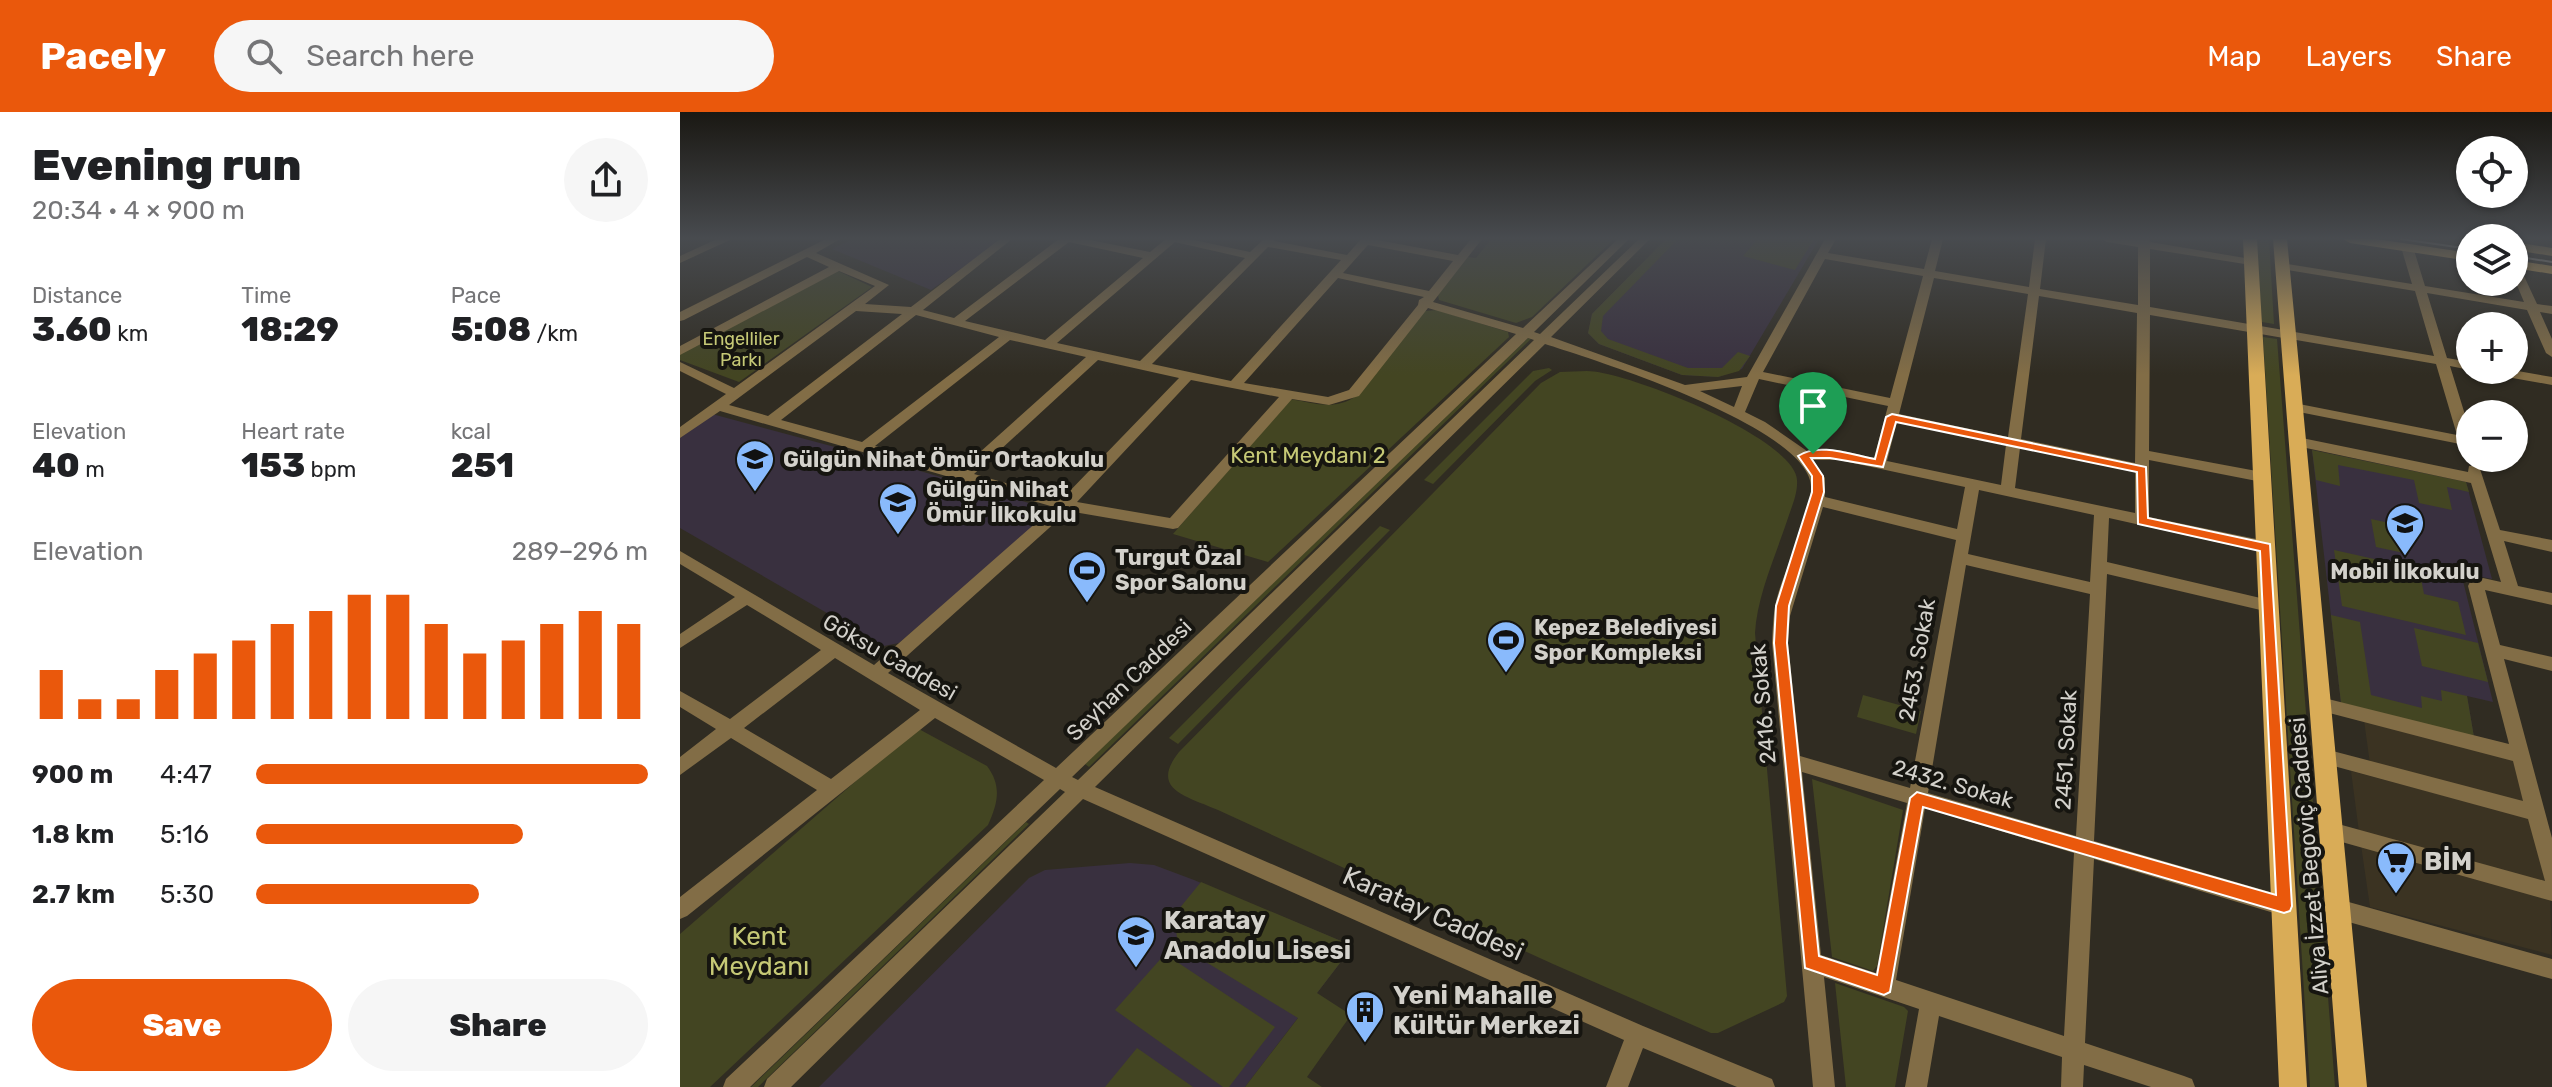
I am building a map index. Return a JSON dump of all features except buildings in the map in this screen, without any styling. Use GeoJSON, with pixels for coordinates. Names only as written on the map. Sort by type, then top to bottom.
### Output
{"type":"FeatureCollection","features":[{"type":"Feature","properties":{"kind":"main road","name":"Aliya İzzet Begoviç Caddesi"},"geometry":{"type":"LineString","coordinates":[[2252,284],[2293,1087]]}},
{"type":"Feature","properties":{"kind":"main road","name":"Aliya İzzet Begoviç Caddesi"},"geometry":{"type":"LineString","coordinates":[[2284,284],[2353,1087]]}},
{"type":"Feature","properties":{"kind":"street"},"geometry":{"type":"LineString","coordinates":[[680,317],[744,284]]}},
{"type":"Feature","properties":{"kind":"street"},"geometry":{"type":"LineString","coordinates":[[680,351],[804,284]]}},
{"type":"Feature","properties":{"kind":"street"},"geometry":{"type":"LineString","coordinates":[[680,434],[882,284]]}},
{"type":"Feature","properties":{"kind":"street"},"geometry":{"type":"LineString","coordinates":[[769,422],[948,284]]}},
{"type":"Feature","properties":{"kind":"street"},"geometry":{"type":"LineString","coordinates":[[957,321],[1006,284]]}},
{"type":"Feature","properties":{"kind":"street"},"geometry":{"type":"LineString","coordinates":[[1049,343],[1118,284]]}},
{"type":"Feature","properties":{"kind":"street"},"geometry":{"type":"LineString","coordinates":[[1143,366],[1223,284]]}},
{"type":"Feature","properties":{"kind":"street"},"geometry":{"type":"LineString","coordinates":[[1234,386],[1324,284]]}},
{"type":"Feature","properties":{"kind":"street"},"geometry":{"type":"LineString","coordinates":[[1372,284],[1427,299],[1684,389],[1738,413],[1803,456],[1830,454],[2266,547]]}},
{"type":"Feature","properties":{"kind":"street"},"geometry":{"type":"LineString","coordinates":[[855,307],[914,311],[1008,336],[1234,386],[1329,401],[1354,393],[1439,284]]}},
{"type":"Feature","properties":{"kind":"street","name":"Seyhan Caddesi"},"geometry":{"type":"LineString","coordinates":[[734,1087],[1577,284]]}},
{"type":"Feature","properties":{"kind":"street","name":"Seyhan Caddesi"},"geometry":{"type":"LineString","coordinates":[[775,1087],[1598,284]]}},
{"type":"Feature","properties":{"kind":"street"},"geometry":{"type":"LineString","coordinates":[[1738,413],[1754,377],[1806,284]]}},
{"type":"Feature","properties":{"kind":"street"},"geometry":{"type":"LineString","coordinates":[[1879,464],[1926,284]]}},
{"type":"Feature","properties":{"kind":"street"},"geometry":{"type":"LineString","coordinates":[[1993,284],[2456,364]]}},
{"type":"Feature","properties":{"kind":"street"},"geometry":{"type":"LineString","coordinates":[[2007,492],[2035,284]]}},
{"type":"Feature","properties":{"kind":"street"},"geometry":{"type":"LineString","coordinates":[[2142,521],[2144,284]]}},
{"type":"Feature","properties":{"kind":"street"},"geometry":{"type":"LineString","coordinates":[[2398,284],[2552,310]]}},
{"type":"Feature","properties":{"kind":"street"},"geometry":{"type":"LineString","coordinates":[[2419,284],[2456,408]]}},
{"type":"Feature","properties":{"kind":"street"},"geometry":{"type":"LineString","coordinates":[[2528,296],[2552,353]]}},
{"type":"Feature","properties":{"kind":"street"},"geometry":{"type":"LineString","coordinates":[[864,448],[1008,336]]}},
{"type":"Feature","properties":{"kind":"street"},"geometry":{"type":"LineString","coordinates":[[963,476],[1096,355]]}},
{"type":"Feature","properties":{"kind":"street"},"geometry":{"type":"LineString","coordinates":[[680,366],[734,393]]}},
{"type":"Feature","properties":{"kind":"street"},"geometry":{"type":"LineString","coordinates":[[876,673],[1065,505],[1188,376]]}},
{"type":"Feature","properties":{"kind":"street"},"geometry":{"type":"LineString","coordinates":[[1684,389],[1754,377],[2013,442],[2142,469]]}},
{"type":"Feature","properties":{"kind":"street"},"geometry":{"type":"LineString","coordinates":[[2528,377],[2552,381]]}},
{"type":"Feature","properties":{"kind":"street"},"geometry":{"type":"LineString","coordinates":[[718,406],[1065,505],[1173,524],[1288,395]]}},
{"type":"Feature","properties":{"kind":"street"},"geometry":{"type":"LineString","coordinates":[[2294,407],[2456,448]]}},
{"type":"Feature","properties":{"kind":"street"},"geometry":{"type":"LineString","coordinates":[[2297,442],[2477,479]]}},
{"type":"Feature","properties":{"kind":"street"},"geometry":{"type":"LineString","coordinates":[[2143,454],[2262,477]]}},
{"type":"Feature","properties":{"kind":"street","name":"2416. Sokak"},"geometry":{"type":"LineString","coordinates":[[1803,456],[1818,476],[1816,500],[1783,606],[1781,625],[1824,1087]]}},
{"type":"Feature","properties":{"kind":"street"},"geometry":{"type":"LineString","coordinates":[[2475,472],[2511,590]]}},
{"type":"Feature","properties":{"kind":"street","name":"2453. Sokak"},"geometry":{"type":"LineString","coordinates":[[1884,986],[1973,484]]}},
{"type":"Feature","properties":{"kind":"street"},"geometry":{"type":"LineString","coordinates":[[1816,500],[1963,536]]}},
{"type":"Feature","properties":{"kind":"street","name":"2451. Sokak"},"geometry":{"type":"LineString","coordinates":[[2072,1087],[2102,512]]}},
{"type":"Feature","properties":{"kind":"street"},"geometry":{"type":"LineString","coordinates":[[2494,534],[2552,546]]}},
{"type":"Feature","properties":{"kind":"street","name":"Göksu Caddesi"},"geometry":{"type":"LineString","coordinates":[[680,557],[934,709],[1080,790]]}},
{"type":"Feature","properties":{"kind":"street"},"geometry":{"type":"LineString","coordinates":[[1960,558],[2098,590]]}},
{"type":"Feature","properties":{"kind":"street"},"geometry":{"type":"LineString","coordinates":[[2099,566],[2269,606]]}},
{"type":"Feature","properties":{"kind":"street"},"geometry":{"type":"LineString","coordinates":[[2552,599],[2479,583],[2493,650],[2552,875]]}},
{"type":"Feature","properties":{"kind":"street"},"geometry":{"type":"LineString","coordinates":[[2482,595],[2552,610]]}},
{"type":"Feature","properties":{"kind":"street"},"geometry":{"type":"LineString","coordinates":[[680,642],[746,598]]}},
{"type":"Feature","properties":{"kind":"street"},"geometry":{"type":"LineString","coordinates":[[680,767],[833,650]]}},
{"type":"Feature","properties":{"kind":"street"},"geometry":{"type":"LineString","coordinates":[[2493,650],[2552,664]]}},
{"type":"Feature","properties":{"kind":"street"},"geometry":{"type":"LineString","coordinates":[[680,698],[831,789]]}},
{"type":"Feature","properties":{"kind":"street"},"geometry":{"type":"LineString","coordinates":[[2320,704],[2520,755]]}},
{"type":"Feature","properties":{"kind":"street"},"geometry":{"type":"LineString","coordinates":[[680,909],[934,709]]}},
{"type":"Feature","properties":{"kind":"street"},"geometry":{"type":"LineString","coordinates":[[2325,757],[2536,813]]}},
{"type":"Feature","properties":{"kind":"street","name":"2432. Sokak"},"geometry":{"type":"LineString","coordinates":[[1792,761],[2284,906]]}},
{"type":"Feature","properties":{"kind":"street","name":"Karatay Caddesi"},"geometry":{"type":"LineString","coordinates":[[1080,790],[1637,1035],[1764,1087]]}},
{"type":"Feature","properties":{"kind":"street"},"geometry":{"type":"LineString","coordinates":[[2331,831],[2552,892]]}},
{"type":"Feature","properties":{"kind":"street"},"geometry":{"type":"LineString","coordinates":[[2338,909],[2552,969]]}},
{"type":"Feature","properties":{"kind":"street"},"geometry":{"type":"LineString","coordinates":[[1811,962],[2184,1087]]}},
{"type":"Feature","properties":{"kind":"street"},"geometry":{"type":"LineString","coordinates":[[1916,1087],[1931,1002]]}},
{"type":"Feature","properties":{"kind":"street"},"geometry":{"type":"LineString","coordinates":[[1617,1087],[1637,1035]]}},
{"type":"Feature","properties":{"kind":"shaded area"},"geometry":{"type":"Polygon","coordinates":[[[918,284],[939,284],[931,290],[918,284]]]}},
{"type":"Feature","properties":{"kind":"shaded area"},"geometry":{"type":"Polygon","coordinates":[[[1621,284],[1792,284],[1742,369],[1718,377],[1682,375],[1599,344],[1588,333],[1592,314],[1621,284]]]}},
{"type":"Feature","properties":{"kind":"shaded area","name":"Gülgün Nihat Ömür İlkokulu"},"geometry":{"type":"Polygon","coordinates":[[[712,414],[1053,510],[899,643],[884,646],[680,528],[680,438],[712,414]]]}},
{"type":"Feature","properties":{"kind":"shaded area","name":"Mobil İlkokulu"},"geometry":{"type":"Polygon","coordinates":[[[2312,450],[2466,482],[2492,579],[2467,574],[2462,577],[2493,702],[2467,696],[2474,737],[2341,703],[2312,450]]]}},
{"type":"Feature","properties":{"kind":"shaded area"},"geometry":{"type":"Polygon","coordinates":[[[2364,720],[2516,758],[2528,807],[2370,764],[2364,720]]]}},
{"type":"Feature","properties":{"kind":"shaded area"},"geometry":{"type":"Polygon","coordinates":[[[2351,771],[2529,818],[2546,883],[2359,832],[2351,771]]]}},
{"type":"Feature","properties":{"kind":"shaded area"},"geometry":{"type":"Polygon","coordinates":[[[2361,845],[2550,899],[2552,955],[2370,907],[2361,845]]]}},
{"type":"Feature","properties":{"kind":"shaded area","name":"Karatay Anadolu Lisesi"},"geometry":{"type":"Polygon","coordinates":[[[1130,863],[1154,865],[1353,946],[1245,1087],[819,1087],[1029,878],[1045,870],[1130,863]]]}},
{"type":"Feature","properties":{"kind":"green space","name":"Engelliler Parkı"},"geometry":{"type":"Polygon","coordinates":[[[812,284],[872,287],[739,382],[680,360],[680,354],[812,284]]]}},
{"type":"Feature","properties":{"kind":"green space"},"geometry":{"type":"Polygon","coordinates":[[[1446,284],[1566,284],[1532,317],[1516,323],[1439,300],[1438,295],[1446,284]]]}},
{"type":"Feature","properties":{"kind":"green space"},"geometry":{"type":"Polygon","coordinates":[[[1621,284],[1634,284],[1603,316],[1601,331],[1608,339],[1688,368],[1722,368],[1738,352],[1750,356],[1739,371],[1718,377],[1682,375],[1599,344],[1588,333],[1592,314],[1621,284]]]}},
{"type":"Feature","properties":{"kind":"green space"},"geometry":{"type":"Polygon","coordinates":[[[2259,284],[2272,284],[2274,324],[2262,322],[2259,284]]]}},
{"type":"Feature","properties":{"kind":"green space","name":"Kent Meydanı 2"},"geometry":{"type":"Polygon","coordinates":[[[1437,310],[1508,332],[1509,337],[1268,562],[1173,534],[1290,399],[1332,405],[1348,401],[1356,396],[1425,311],[1437,310]]]}},
{"type":"Feature","properties":{"kind":"green space"},"geometry":{"type":"Polygon","coordinates":[[[2263,337],[2277,339],[2335,1087],[2310,1087],[2263,337]]]}},
{"type":"Feature","properties":{"kind":"green space"},"geometry":{"type":"Polygon","coordinates":[[[1528,338],[1531,339],[1089,767],[1085,764],[1528,338]]]}},
{"type":"Feature","properties":{"kind":"green space"},"geometry":{"type":"Polygon","coordinates":[[[1552,370],[1535,381],[1433,484],[1424,480],[1533,371],[1552,370]]]}},
{"type":"Feature","properties":{"kind":"green space","name":"Kepez Belediyesi Spor Kompleksi"},"geometry":{"type":"Polygon","coordinates":[[[1587,371],[1636,382],[1670,394],[1740,427],[1769,445],[1789,463],[1797,480],[1794,501],[1763,591],[1755,633],[1787,996],[1784,1002],[1718,1033],[1711,1033],[1553,964],[1184,796],[1170,783],[1168,775],[1179,752],[1541,383],[1560,372],[1587,371]]]}},
{"type":"Feature","properties":{"kind":"green space"},"geometry":{"type":"Polygon","coordinates":[[[2312,450],[2466,482],[2469,492],[2447,487],[2452,510],[2419,503],[2414,480],[2338,465],[2340,486],[2316,480],[2312,450]]]}},
{"type":"Feature","properties":{"kind":"green space"},"geometry":{"type":"Polygon","coordinates":[[[2371,519],[2399,525],[2404,553],[2376,547],[2371,519]]]}},
{"type":"Feature","properties":{"kind":"green space"},"geometry":{"type":"Polygon","coordinates":[[[1380,526],[1390,530],[1178,744],[1169,738],[1380,526]]]}},
{"type":"Feature","properties":{"kind":"green space"},"geometry":{"type":"Polygon","coordinates":[[[2334,550],[2419,569],[2424,594],[2458,602],[2466,635],[2342,606],[2334,550]]]}},
{"type":"Feature","properties":{"kind":"green space"},"geometry":{"type":"Polygon","coordinates":[[[2331,615],[2360,622],[2371,695],[2422,708],[2421,696],[2442,701],[2441,690],[2467,696],[2474,737],[2341,703],[2331,615]]]}},
{"type":"Feature","properties":{"kind":"green space"},"geometry":{"type":"Polygon","coordinates":[[[2414,628],[2478,643],[2488,682],[2422,666],[2414,628]]]}},
{"type":"Feature","properties":{"kind":"green space"},"geometry":{"type":"Polygon","coordinates":[[[1863,695],[1921,711],[1916,734],[1857,717],[1863,695]]]}},
{"type":"Feature","properties":{"kind":"green space","name":"Kent Meydanı"},"geometry":{"type":"Polygon","coordinates":[[[917,728],[987,766],[997,788],[988,825],[710,1087],[680,1087],[680,934],[917,728]]]}},
{"type":"Feature","properties":{"kind":"green space"},"geometry":{"type":"Polygon","coordinates":[[[1812,779],[1903,810],[1877,966],[1873,971],[1832,957],[1812,779]]]}},
{"type":"Feature","properties":{"kind":"green space"},"geometry":{"type":"Polygon","coordinates":[[[1026,822],[1029,824],[758,1087],[751,1087],[1026,822]]]}},
{"type":"Feature","properties":{"kind":"green space"},"geometry":{"type":"Polygon","coordinates":[[[1201,882],[1353,946],[1317,993],[1351,1015],[1307,1077],[1322,1087],[1245,1087],[1298,1018],[1178,945],[1174,915],[1201,882]]]}},
{"type":"Feature","properties":{"kind":"green space"},"geometry":{"type":"Polygon","coordinates":[[[1165,954],[1275,1027],[1229,1087],[1223,1087],[1115,1010],[1165,954]]]}},
{"type":"Feature","properties":{"kind":"green space"},"geometry":{"type":"Polygon","coordinates":[[[1835,983],[1908,1011],[1895,1087],[1846,1087],[1835,983]]]}},
{"type":"Feature","properties":{"kind":"green space"},"geometry":{"type":"Polygon","coordinates":[[[1137,1048],[1193,1087],[1105,1087],[1137,1048]]]}},
{"type":"Feature","properties":{"kind":"place","name":"Gülgün Nihat Ömür Ortaokulu"},"geometry":{"type":"Point","coordinates":[755,493]}},
{"type":"Feature","properties":{"kind":"place","name":"Gülgün Nihat Ömür İlkokulu"},"geometry":{"type":"Point","coordinates":[898,536]}},
{"type":"Feature","properties":{"kind":"place","name":"Mobil İlkokulu"},"geometry":{"type":"Point","coordinates":[2405,557]}},
{"type":"Feature","properties":{"kind":"place","name":"Turgut Özal Spor Salonu"},"geometry":{"type":"Point","coordinates":[1087,604]}},
{"type":"Feature","properties":{"kind":"place","name":"Kepez Belediyesi Spor Kompleksi"},"geometry":{"type":"Point","coordinates":[1506,674]}},
{"type":"Feature","properties":{"kind":"place","name":"BİM"},"geometry":{"type":"Point","coordinates":[2396,895]}},
{"type":"Feature","properties":{"kind":"place","name":"Karatay Anadolu Lisesi"},"geometry":{"type":"Point","coordinates":[1136,969]}},
{"type":"Feature","properties":{"kind":"place","name":"Yeni Mahalle Kültür Merkezi"},"geometry":{"type":"Point","coordinates":[1365,1044]}},
{"type":"Feature","properties":{"kind":"route"},"geometry":{"type":"LineString","coordinates":[[1892,417],[2142,469],[2142,521],[2266,547],[2284,906],[1917,798],[1884,986],[1811,962],[1780,643],[1783,606],[1818,492],[1818,476],[1803,456],[1813,454],[1830,454],[1879,464],[1892,417]]}}]}
